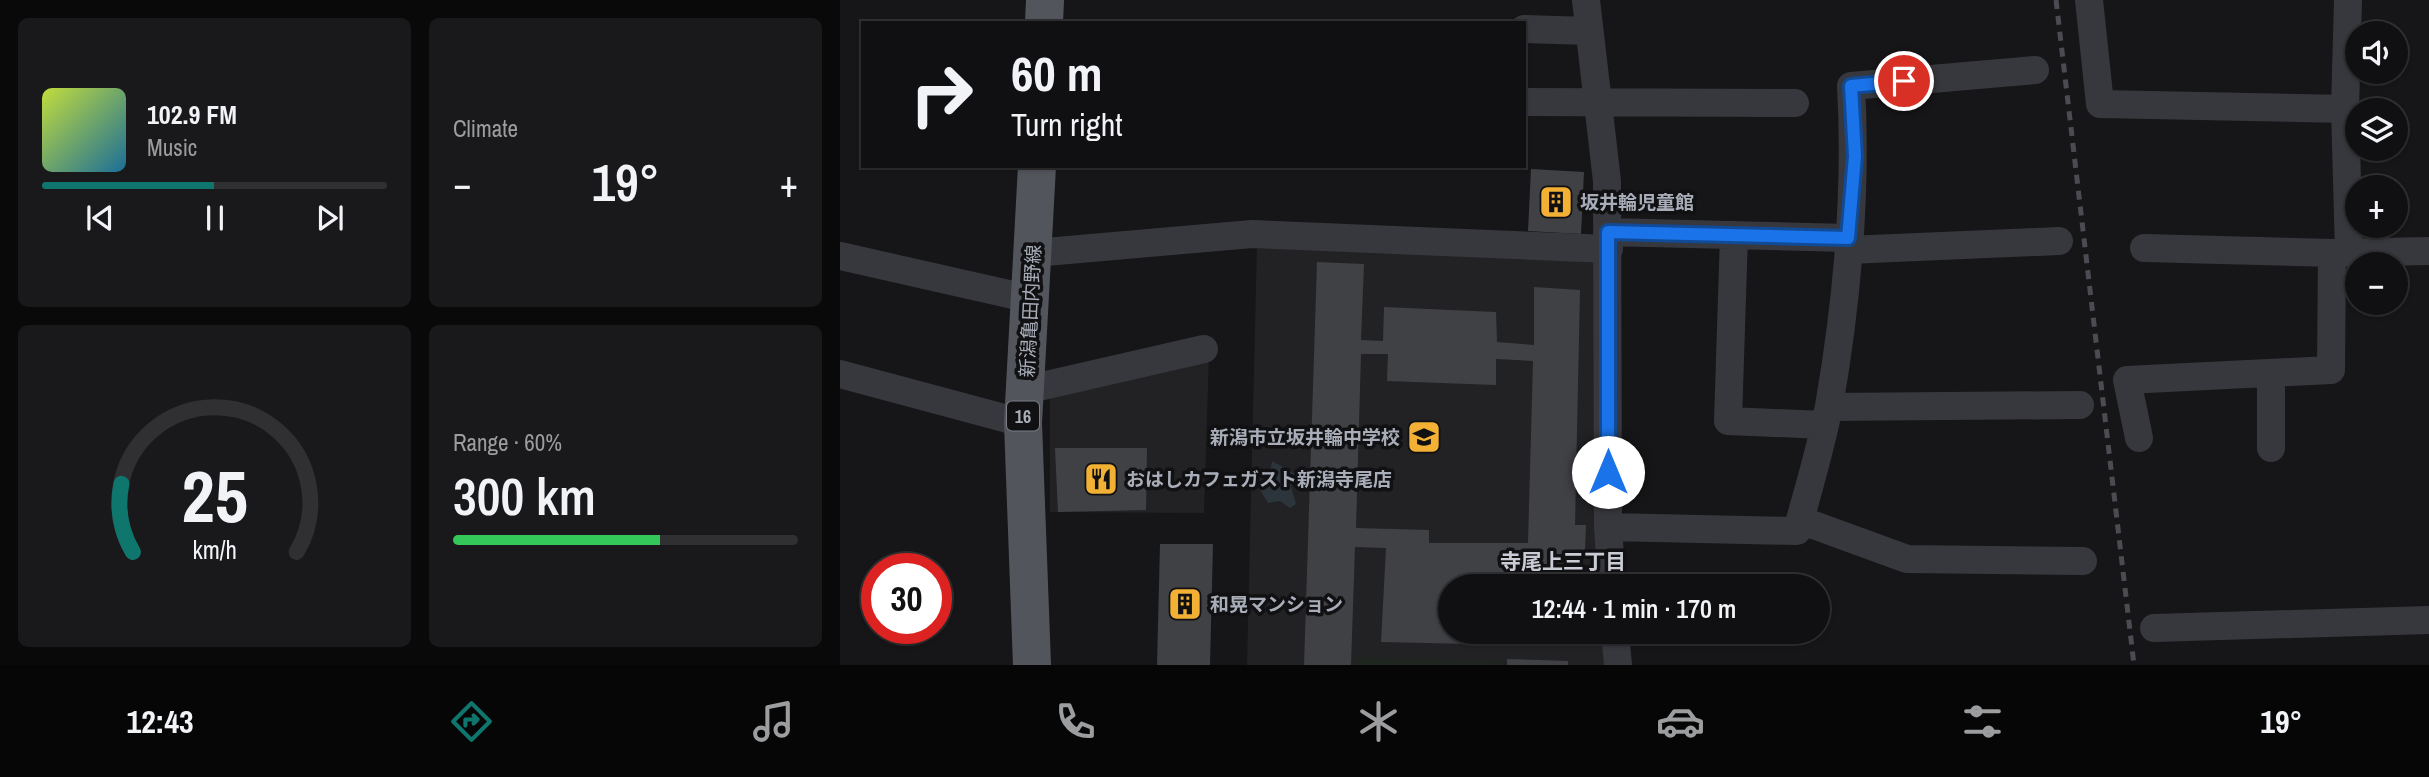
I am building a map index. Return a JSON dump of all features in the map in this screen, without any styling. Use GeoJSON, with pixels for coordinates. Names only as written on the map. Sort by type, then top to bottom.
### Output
{"type":"FeatureCollection","features":[{"type":"Feature","properties":{"kind":"main road"},"geometry":{"type":"LineString","coordinates":[[1044,21],[1045,0]]}},
{"type":"Feature","properties":{"kind":"main road","name":"新潟亀田内野線"},"geometry":{"type":"LineString","coordinates":[[1032,665],[1024,406],[1037,168]]}},
{"type":"Feature","properties":{"kind":"street"},"geometry":{"type":"LineString","coordinates":[[1586,0],[1607,181],[1608,527],[1611,574]]}},
{"type":"Feature","properties":{"kind":"street"},"geometry":{"type":"LineString","coordinates":[[2089,0],[2100,104],[2345,109],[2341,252],[2331,370],[2127,380],[2139,438]]}},
{"type":"Feature","properties":{"kind":"street"},"geometry":{"type":"LineString","coordinates":[[2345,98],[2348,0]]}},
{"type":"Feature","properties":{"kind":"street"},"geometry":{"type":"LineString","coordinates":[[1526,29],[1589,31]]}},
{"type":"Feature","properties":{"kind":"street"},"geometry":{"type":"LineString","coordinates":[[1608,527],[1797,531],[1826,416],[1848,244],[1855,156],[1851,86],[2035,71]]}},
{"type":"Feature","properties":{"kind":"street"},"geometry":{"type":"LineString","coordinates":[[1526,102],[1795,103]]}},
{"type":"Feature","properties":{"kind":"street"},"geometry":{"type":"LineString","coordinates":[[1034,253],[1252,234],[1608,241],[1734,235],[1848,244],[2059,241]]}},
{"type":"Feature","properties":{"kind":"street"},"geometry":{"type":"LineString","coordinates":[[1734,235],[1728,421],[2080,405]]}},
{"type":"Feature","properties":{"kind":"street"},"geometry":{"type":"LineString","coordinates":[[2144,248],[2429,251]]}},
{"type":"Feature","properties":{"kind":"street"},"geometry":{"type":"LineString","coordinates":[[840,256],[1031,299]]}},
{"type":"Feature","properties":{"kind":"street"},"geometry":{"type":"LineString","coordinates":[[840,374],[1024,406],[1204,349]]}},
{"type":"Feature","properties":{"kind":"street"},"geometry":{"type":"LineString","coordinates":[[2271,448],[2272,373]]}},
{"type":"Feature","properties":{"kind":"street"},"geometry":{"type":"LineString","coordinates":[[1800,520],[1907,559],[2084,561]]}},
{"type":"Feature","properties":{"kind":"street"},"geometry":{"type":"LineString","coordinates":[[2154,628],[2429,620]]}},
{"type":"Feature","properties":{"kind":"street"},"geometry":{"type":"LineString","coordinates":[[1616,644],[1618,665]]}},
{"type":"Feature","properties":{"kind":"shaded area","name":"新潟市立坂井輪中学校"},"geometry":{"type":"Polygon","coordinates":[[[1257,244],[1599,257],[1600,574],[1438,574],[1438,644],[1603,644],[1604,665],[1247,665],[1257,244]]]}},
{"type":"Feature","properties":{"kind":"shaded area"},"geometry":{"type":"Polygon","coordinates":[[[1209,354],[1204,513],[1050,512],[1050,388],[1209,354]]]}},
{"type":"Feature","properties":{"kind":"shaded area"},"geometry":{"type":"Polygon","coordinates":[[[1272,461],[1295,474],[1291,487],[1296,504],[1290,508],[1280,501],[1268,503],[1259,488],[1270,473],[1272,461]]]}},
{"type":"Feature","properties":{"kind":"shaded area"},"geometry":{"type":"Polygon","coordinates":[[[1355,657],[1499,662],[1499,665],[1355,665],[1355,657]]]}},
{"type":"Feature","properties":{"kind":"building","name":"坂井輪児童館"},"geometry":{"type":"Polygon","coordinates":[[[1531,169],[1584,172],[1581,234],[1528,231],[1531,169]]]}},
{"type":"Feature","properties":{"kind":"building"},"geometry":{"type":"Polygon","coordinates":[[[1317,262],[1364,264],[1361,340],[1383,341],[1384,307],[1496,312],[1497,342],[1534,345],[1534,287],[1580,290],[1575,525],[1586,525],[1585,551],[1568,552],[1567,574],[1438,574],[1438,643],[1381,642],[1386,548],[1355,547],[1351,665],[1304,665],[1317,262]],[[1361,354],[1356,528],[1429,530],[1429,543],[1528,543],[1533,361],[1496,359],[1496,385],[1387,381],[1388,354],[1361,354]]]}},
{"type":"Feature","properties":{"kind":"building","name":"おはしカフェガスト新潟寺尾店"},"geometry":{"type":"Polygon","coordinates":[[[1055,448],[1147,448],[1146,510],[1058,512],[1055,448]]]}},
{"type":"Feature","properties":{"kind":"building","name":"和晃マンション"},"geometry":{"type":"Polygon","coordinates":[[[1160,544],[1213,544],[1210,665],[1157,665],[1160,544]]]}},
{"type":"Feature","properties":{"kind":"building"},"geometry":{"type":"Polygon","coordinates":[[[1472,644],[1564,644],[1564,646],[1472,644]]]}},
{"type":"Feature","properties":{"kind":"building"},"geometry":{"type":"Polygon","coordinates":[[[1507,659],[1568,661],[1568,665],[1507,665],[1507,659]]]}},
{"type":"Feature","properties":{"kind":"railway"},"geometry":{"type":"LineString","coordinates":[[2056,0],[2134,665]]}},
{"type":"Feature","properties":{"kind":"place","name":"坂井輪児童館"},"geometry":{"type":"Point","coordinates":[1556,202]}},
{"type":"Feature","properties":{"kind":"place","name":"新潟市立坂井輪中学校"},"geometry":{"type":"Point","coordinates":[1424,437]}},
{"type":"Feature","properties":{"kind":"place","name":"おはしカフェガスト新潟寺尾店"},"geometry":{"type":"Point","coordinates":[1101,479]}},
{"type":"Feature","properties":{"kind":"place","name":"和晃マンション"},"geometry":{"type":"Point","coordinates":[1185,604]}},
{"type":"Feature","properties":{"kind":"district","name":"寺尾上三丁目"},"geometry":{"type":"Point","coordinates":[1563,561]}},
{"type":"Feature","properties":{"kind":"route"},"geometry":{"type":"LineString","coordinates":[[1608,472],[1608,232],[1848,238],[1855,156],[1851,86],[1904,81]]}}]}
